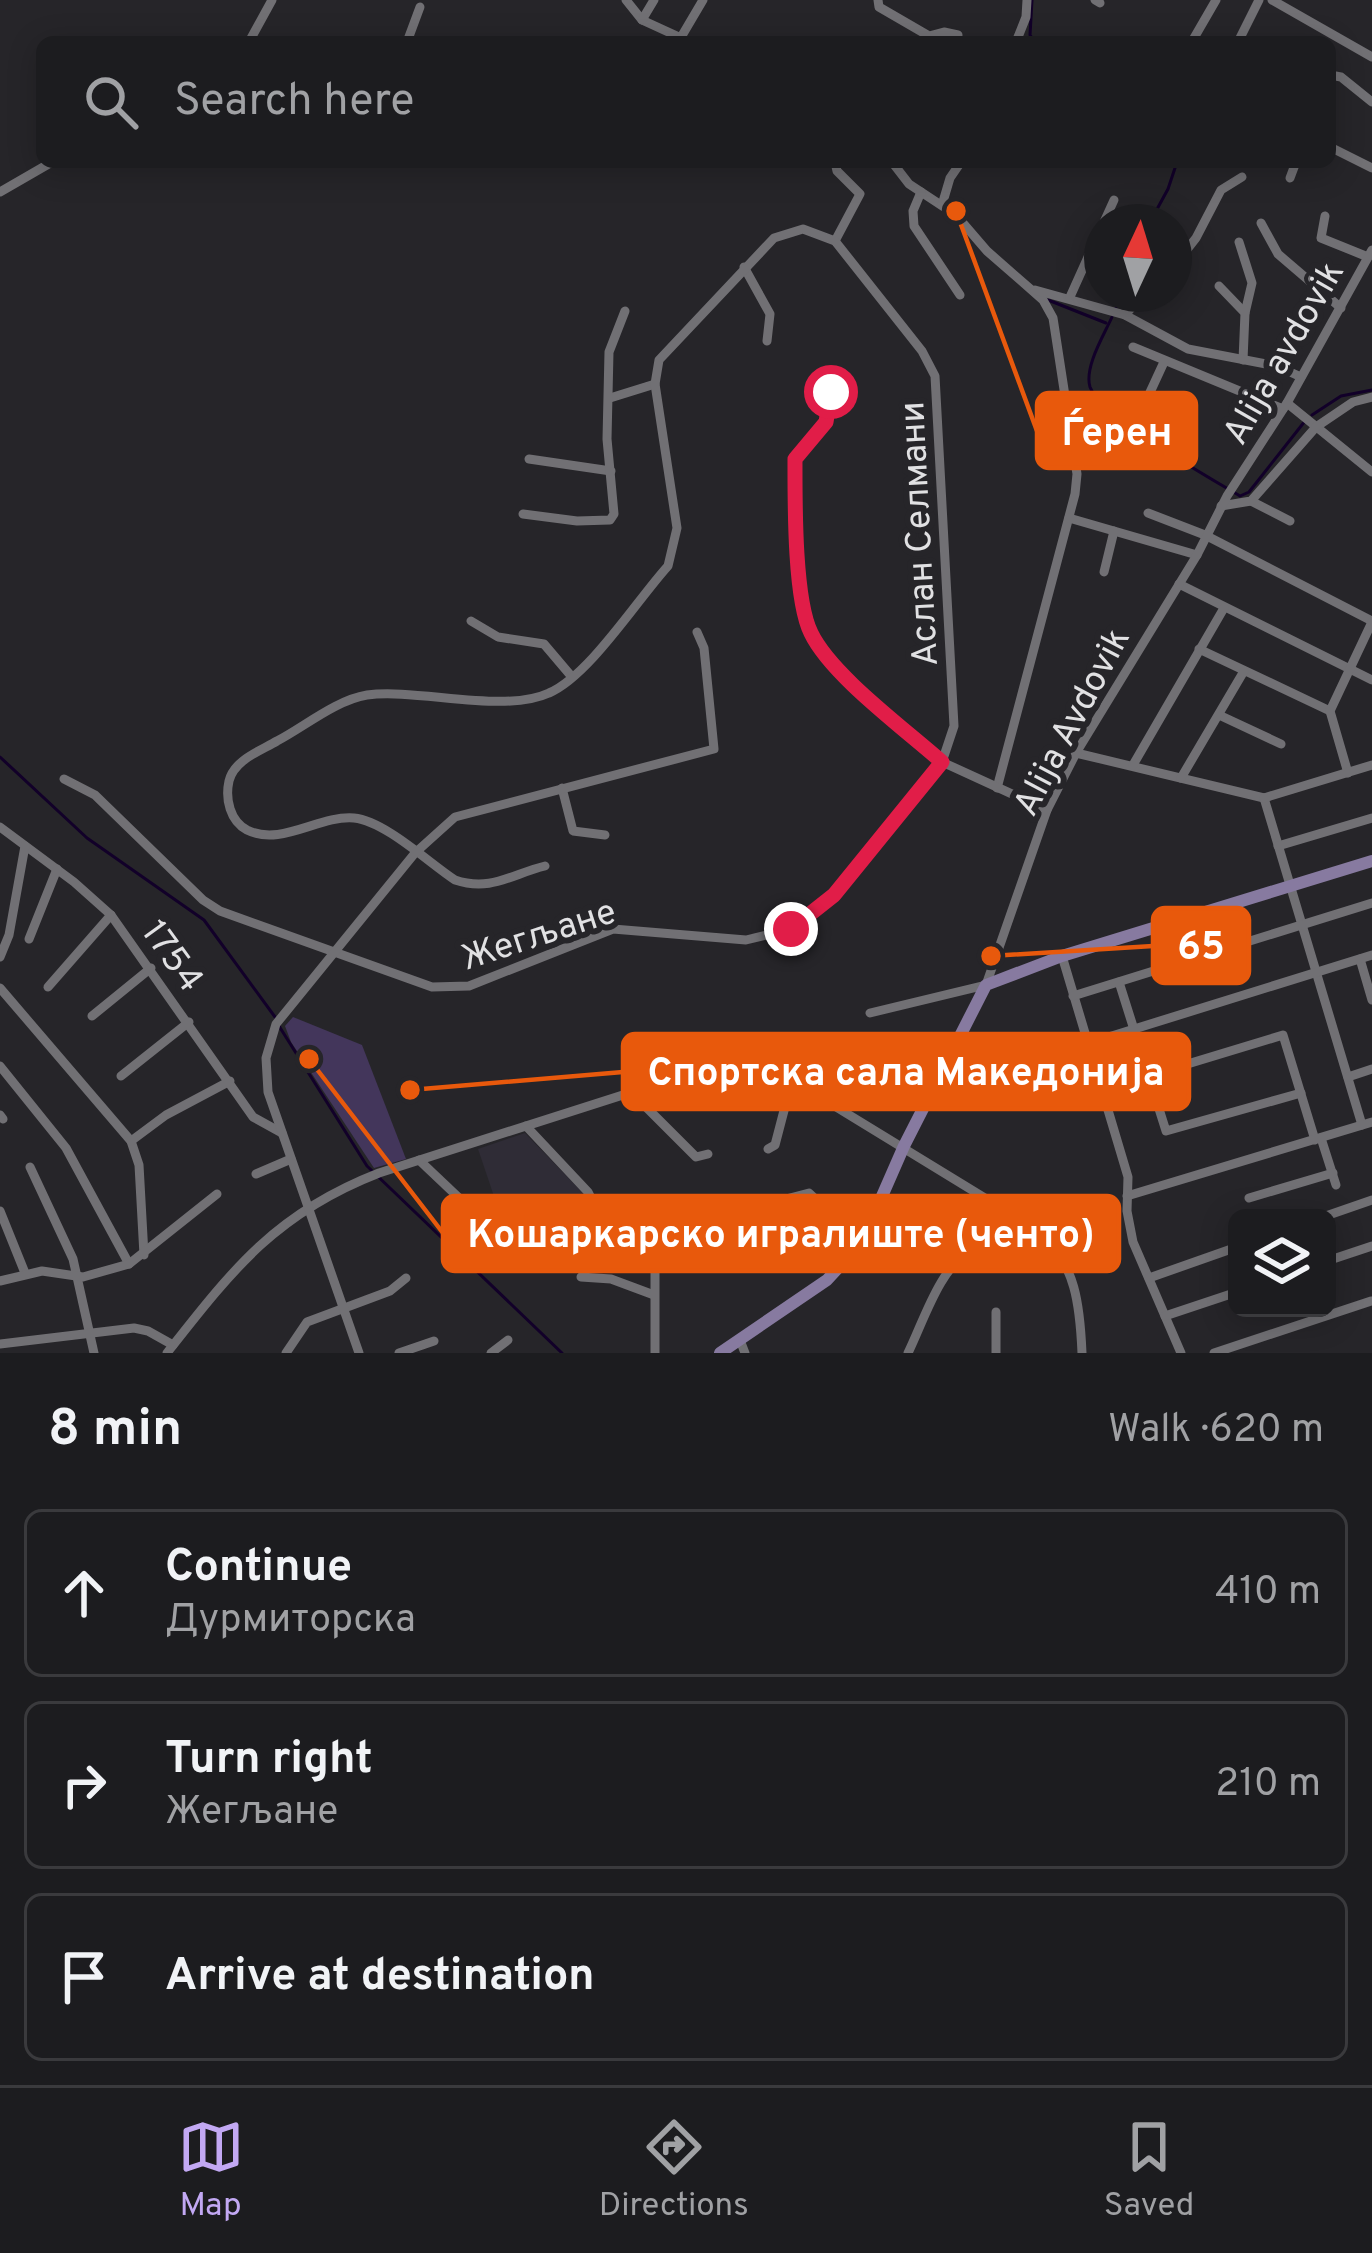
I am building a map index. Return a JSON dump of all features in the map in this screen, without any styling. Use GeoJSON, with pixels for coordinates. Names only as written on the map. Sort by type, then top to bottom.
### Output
{"type":"FeatureCollection","features":[{"type":"Feature","properties":{"kind":"main road"},"geometry":{"type":"LineString","coordinates":[[720,1353],[742,1347],[826,1280],[862,1242],[904,1146],[986,985],[1062,956],[1372,861]]}},
{"type":"Feature","properties":{"kind":"street"},"geometry":{"type":"LineString","coordinates":[[252,36],[272,0]]}},
{"type":"Feature","properties":{"kind":"street"},"geometry":{"type":"LineString","coordinates":[[626,0],[642,20],[676,36]]}},
{"type":"Feature","properties":{"kind":"street"},"geometry":{"type":"LineString","coordinates":[[642,20],[653,0]]}},
{"type":"Feature","properties":{"kind":"street"},"geometry":{"type":"LineString","coordinates":[[687,36],[703,0]]}},
{"type":"Feature","properties":{"kind":"street"},"geometry":{"type":"LineString","coordinates":[[878,0],[879,7],[928,36],[958,34]]}},
{"type":"Feature","properties":{"kind":"street"},"geometry":{"type":"LineString","coordinates":[[1018,36],[1027,0]]}},
{"type":"Feature","properties":{"kind":"street"},"geometry":{"type":"LineString","coordinates":[[1195,36],[1216,0]]}},
{"type":"Feature","properties":{"kind":"street"},"geometry":{"type":"LineString","coordinates":[[1241,36],[1259,0]]}},
{"type":"Feature","properties":{"kind":"street"},"geometry":{"type":"LineString","coordinates":[[1272,0],[1335,36]]}},
{"type":"Feature","properties":{"kind":"street"},"geometry":{"type":"LineString","coordinates":[[408,36],[420,7]]}},
{"type":"Feature","properties":{"kind":"street"},"geometry":{"type":"LineString","coordinates":[[1336,36],[1372,57]]}},
{"type":"Feature","properties":{"kind":"street"},"geometry":{"type":"LineString","coordinates":[[1336,79],[1372,102]]}},
{"type":"Feature","properties":{"kind":"street"},"geometry":{"type":"LineString","coordinates":[[1336,150],[1372,169]]}},
{"type":"Feature","properties":{"kind":"street"},"geometry":{"type":"LineString","coordinates":[[0,192],[42,168]]}},
{"type":"Feature","properties":{"kind":"street"},"geometry":{"type":"LineString","coordinates":[[545,866],[492,885],[471,885],[455,880],[370,822],[352,818],[266,835],[248,831],[237,822],[229,803],[232,773],[251,755],[353,699],[381,695],[517,700],[542,697],[572,677],[668,566],[676,545],[676,512],[656,384],[664,351],[744,267],[786,231],[802,229],[835,242],[860,194],[836,168]]}},
{"type":"Feature","properties":{"kind":"street"},"geometry":{"type":"LineString","coordinates":[[898,168],[921,192],[943,200],[987,251],[1033,290],[1053,318],[1077,474],[997,788]]}},
{"type":"Feature","properties":{"kind":"street"},"geometry":{"type":"LineString","coordinates":[[943,200],[958,168]]}},
{"type":"Feature","properties":{"kind":"street"},"geometry":{"type":"LineString","coordinates":[[1290,178],[1294,168]]}},
{"type":"Feature","properties":{"kind":"street"},"geometry":{"type":"LineString","coordinates":[[1192,243],[1221,190],[1242,178]]}},
{"type":"Feature","properties":{"kind":"street"},"geometry":{"type":"LineString","coordinates":[[921,192],[913,211],[914,226],[960,296]]}},
{"type":"Feature","properties":{"kind":"street"},"geometry":{"type":"LineString","coordinates":[[1112,204],[1114,200]]}},
{"type":"Feature","properties":{"kind":"street"},"geometry":{"type":"LineString","coordinates":[[1325,216],[1321,238],[1370,253]]}},
{"type":"Feature","properties":{"kind":"street"},"geometry":{"type":"LineString","coordinates":[[1261,223],[1277,254],[1341,308]]}},
{"type":"Feature","properties":{"kind":"street","name":"Аслан Селмани"},"geometry":{"type":"LineString","coordinates":[[835,242],[922,351],[935,376],[954,726],[942,762]]}},
{"type":"Feature","properties":{"kind":"street"},"geometry":{"type":"LineString","coordinates":[[1239,242],[1252,283],[1243,360]]}},
{"type":"Feature","properties":{"kind":"street","name":"Alija avdovik"},"geometry":{"type":"LineString","coordinates":[[1224,501],[1262,453],[1300,377],[1366,274],[1370,253]]}},
{"type":"Feature","properties":{"kind":"street"},"geometry":{"type":"LineString","coordinates":[[1070,297],[1084,266]]}},
{"type":"Feature","properties":{"kind":"street"},"geometry":{"type":"LineString","coordinates":[[744,267],[770,314],[767,341]]}},
{"type":"Feature","properties":{"kind":"street"},"geometry":{"type":"LineString","coordinates":[[1220,286],[1245,313]]}},
{"type":"Feature","properties":{"kind":"street"},"geometry":{"type":"LineString","coordinates":[[1033,290],[1104,307],[1188,350],[1283,367],[1300,377]]}},
{"type":"Feature","properties":{"kind":"street"},"geometry":{"type":"LineString","coordinates":[[523,514],[610,520],[616,511],[607,439],[609,352],[625,311]]}},
{"type":"Feature","properties":{"kind":"street"},"geometry":{"type":"LineString","coordinates":[[1133,347],[1285,406],[1372,472]]}},
{"type":"Feature","properties":{"kind":"street"},"geometry":{"type":"LineString","coordinates":[[1140,414],[1164,362]]}},
{"type":"Feature","properties":{"kind":"street"},"geometry":{"type":"LineString","coordinates":[[610,398],[656,384]]}},
{"type":"Feature","properties":{"kind":"street"},"geometry":{"type":"LineString","coordinates":[[831,392],[826,422],[795,459],[803,611],[815,641],[836,667],[942,762],[1047,810]]}},
{"type":"Feature","properties":{"kind":"street"},"geometry":{"type":"LineString","coordinates":[[1251,501],[1313,425],[1372,397]]}},
{"type":"Feature","properties":{"kind":"street"},"geometry":{"type":"LineString","coordinates":[[1262,453],[1281,465]]}},
{"type":"Feature","properties":{"kind":"street"},"geometry":{"type":"LineString","coordinates":[[529,459],[611,471]]}},
{"type":"Feature","properties":{"kind":"street"},"geometry":{"type":"LineString","coordinates":[[1224,501],[1251,501],[1290,521]]}},
{"type":"Feature","properties":{"kind":"street","name":"Alija Avdovik"},"geometry":{"type":"LineString","coordinates":[[986,985],[1047,810],[1224,501]]}},
{"type":"Feature","properties":{"kind":"street"},"geometry":{"type":"LineString","coordinates":[[1148,513],[1205,536],[1372,622],[1330,711],[1348,773]]}},
{"type":"Feature","properties":{"kind":"street"},"geometry":{"type":"LineString","coordinates":[[1069,518],[1197,555]]}},
{"type":"Feature","properties":{"kind":"street"},"geometry":{"type":"LineString","coordinates":[[1104,572],[1114,531]]}},
{"type":"Feature","properties":{"kind":"street"},"geometry":{"type":"LineString","coordinates":[[1179,584],[1372,680]]}},
{"type":"Feature","properties":{"kind":"street"},"geometry":{"type":"LineString","coordinates":[[1133,765],[1223,608]]}},
{"type":"Feature","properties":{"kind":"street"},"geometry":{"type":"LineString","coordinates":[[471,621],[498,637],[539,641],[572,677]]}},
{"type":"Feature","properties":{"kind":"street"},"geometry":{"type":"LineString","coordinates":[[358,1353],[265,1073],[268,1046],[283,1012],[416,853],[455,817],[714,749],[704,649],[698,632]]}},
{"type":"Feature","properties":{"kind":"street"},"geometry":{"type":"LineString","coordinates":[[1199,649],[1330,711]]}},
{"type":"Feature","properties":{"kind":"street"},"geometry":{"type":"LineString","coordinates":[[1181,778],[1244,671]]}},
{"type":"Feature","properties":{"kind":"street"},"geometry":{"type":"LineString","coordinates":[[1219,715],[1281,744]]}},
{"type":"Feature","properties":{"kind":"street"},"geometry":{"type":"LineString","coordinates":[[1076,753],[1264,798],[1372,765]]}},
{"type":"Feature","properties":{"kind":"street","name":"Жегљане"},"geometry":{"type":"LineString","coordinates":[[64,779],[95,795],[203,900],[238,919],[432,987],[458,988],[613,929],[746,940],[774,935],[812,916],[834,895],[942,762]]}},
{"type":"Feature","properties":{"kind":"street"},"geometry":{"type":"LineString","coordinates":[[562,788],[573,831],[605,835]]}},
{"type":"Feature","properties":{"kind":"street"},"geometry":{"type":"LineString","coordinates":[[1127,1196],[1367,1124],[1348,1076],[1264,798]]}},
{"type":"Feature","properties":{"kind":"street"},"geometry":{"type":"LineString","coordinates":[[1278,846],[1372,818]]}},
{"type":"Feature","properties":{"kind":"street"},"geometry":{"type":"LineString","coordinates":[[0,846],[5,830]]}},
{"type":"Feature","properties":{"kind":"street","name":"1754"},"geometry":{"type":"LineString","coordinates":[[5,830],[111,915],[253,1117],[282,1132]]}},
{"type":"Feature","properties":{"kind":"street"},"geometry":{"type":"LineString","coordinates":[[0,956],[25,846]]}},
{"type":"Feature","properties":{"kind":"street"},"geometry":{"type":"LineString","coordinates":[[29,939],[57,869]]}},
{"type":"Feature","properties":{"kind":"street"},"geometry":{"type":"LineString","coordinates":[[1073,995],[1372,903]]}},
{"type":"Feature","properties":{"kind":"street"},"geometry":{"type":"LineString","coordinates":[[48,987],[111,915]]}},
{"type":"Feature","properties":{"kind":"street"},"geometry":{"type":"LineString","coordinates":[[1054,1054],[1372,955]]}},
{"type":"Feature","properties":{"kind":"street"},"geometry":{"type":"LineString","coordinates":[[1062,956],[1128,1177],[1133,1242],[1181,1353]]}},
{"type":"Feature","properties":{"kind":"street"},"geometry":{"type":"LineString","coordinates":[[1360,959],[1372,1000]]}},
{"type":"Feature","properties":{"kind":"street"},"geometry":{"type":"LineString","coordinates":[[92,1016],[151,968]]}},
{"type":"Feature","properties":{"kind":"street"},"geometry":{"type":"LineString","coordinates":[[1119,982],[1164,1129],[1169,1132],[1301,1093]]}},
{"type":"Feature","properties":{"kind":"street"},"geometry":{"type":"LineString","coordinates":[[870,1013],[986,985]]}},
{"type":"Feature","properties":{"kind":"street"},"geometry":{"type":"LineString","coordinates":[[0,988],[131,1141],[139,1165],[144,1255]]}},
{"type":"Feature","properties":{"kind":"street"},"geometry":{"type":"LineString","coordinates":[[121,1076],[189,1022]]}},
{"type":"Feature","properties":{"kind":"street"},"geometry":{"type":"LineString","coordinates":[[1148,1076],[1283,1035],[1334,1179],[1249,1198]]}},
{"type":"Feature","properties":{"kind":"street"},"geometry":{"type":"LineString","coordinates":[[0,1344],[142,1329],[170,1349],[240,1263],[308,1207],[380,1173],[726,1062],[760,1065],[792,1080],[1025,1220],[1052,1243],[1072,1276],[1082,1353]]}},
{"type":"Feature","properties":{"kind":"street"},"geometry":{"type":"LineString","coordinates":[[0,1066],[66,1148],[129,1264]]}},
{"type":"Feature","properties":{"kind":"street"},"geometry":{"type":"LineString","coordinates":[[1348,1076],[1372,1070]]}},
{"type":"Feature","properties":{"kind":"street"},"geometry":{"type":"LineString","coordinates":[[768,1149],[776,1145],[792,1080]]}},
{"type":"Feature","properties":{"kind":"street"},"geometry":{"type":"LineString","coordinates":[[131,1141],[166,1115],[230,1081]]}},
{"type":"Feature","properties":{"kind":"street"},"geometry":{"type":"LineString","coordinates":[[630,1091],[696,1157],[708,1154]]}},
{"type":"Feature","properties":{"kind":"street"},"geometry":{"type":"LineString","coordinates":[[526,1126],[588,1192],[602,1220]]}},
{"type":"Feature","properties":{"kind":"street"},"geometry":{"type":"LineString","coordinates":[[256,1174],[291,1159]]}},
{"type":"Feature","properties":{"kind":"street"},"geometry":{"type":"LineString","coordinates":[[419,1160],[495,1232]]}},
{"type":"Feature","properties":{"kind":"street"},"geometry":{"type":"LineString","coordinates":[[30,1167],[78,1277],[94,1353]]}},
{"type":"Feature","properties":{"kind":"street"},"geometry":{"type":"LineString","coordinates":[[724,1216],[806,1192],[862,1242]]}},
{"type":"Feature","properties":{"kind":"street"},"geometry":{"type":"LineString","coordinates":[[0,1280],[25,1273],[78,1277],[129,1264],[217,1195]]}},
{"type":"Feature","properties":{"kind":"street"},"geometry":{"type":"LineString","coordinates":[[1336,1212],[1372,1200]]}},
{"type":"Feature","properties":{"kind":"street"},"geometry":{"type":"LineString","coordinates":[[0,1211],[25,1273]]}},
{"type":"Feature","properties":{"kind":"street"},"geometry":{"type":"LineString","coordinates":[[908,1353],[946,1274],[960,1258],[1025,1220]]}},
{"type":"Feature","properties":{"kind":"street"},"geometry":{"type":"LineString","coordinates":[[655,1353],[657,1262],[687,1244]]}},
{"type":"Feature","properties":{"kind":"street"},"geometry":{"type":"LineString","coordinates":[[1336,1258],[1372,1246]]}},
{"type":"Feature","properties":{"kind":"street"},"geometry":{"type":"LineString","coordinates":[[1149,1278],[1228,1250]]}},
{"type":"Feature","properties":{"kind":"street"},"geometry":{"type":"LineString","coordinates":[[581,1277],[610,1279],[654,1295]]}},
{"type":"Feature","properties":{"kind":"street"},"geometry":{"type":"LineString","coordinates":[[286,1353],[307,1322],[390,1291],[406,1278]]}},
{"type":"Feature","properties":{"kind":"street"},"geometry":{"type":"LineString","coordinates":[[1165,1316],[1228,1295]]}},
{"type":"Feature","properties":{"kind":"street"},"geometry":{"type":"LineString","coordinates":[[1214,1353],[1371,1301]]}},
{"type":"Feature","properties":{"kind":"street"},"geometry":{"type":"LineString","coordinates":[[996,1312],[996,1353]]}},
{"type":"Feature","properties":{"kind":"street"},"geometry":{"type":"LineString","coordinates":[[400,1353],[434,1340]]}},
{"type":"Feature","properties":{"kind":"street"},"geometry":{"type":"LineString","coordinates":[[491,1353],[508,1340]]}},
{"type":"Feature","properties":{"kind":"shaded area"},"geometry":{"type":"Polygon","coordinates":[[[293,1017],[362,1045],[406,1159],[374,1168],[291,1042],[285,1026],[293,1017]]]}},
{"type":"Feature","properties":{"kind":"shaded area"},"geometry":{"type":"Polygon","coordinates":[[[525,1133],[585,1195],[504,1226],[478,1149],[525,1133]]]}},
{"type":"Feature","properties":{"kind":"waterway"},"geometry":{"type":"LineString","coordinates":[[1031,36],[1032,0]]}},
{"type":"Feature","properties":{"kind":"waterway"},"geometry":{"type":"LineString","coordinates":[[1160,204],[1175,168]]}},
{"type":"Feature","properties":{"kind":"waterway"},"geometry":{"type":"LineString","coordinates":[[1048,300],[1106,323]]}},
{"type":"Feature","properties":{"kind":"waterway"},"geometry":{"type":"LineString","coordinates":[[1112,317],[1090,370],[1090,387],[1098,399],[1158,446],[1240,496],[1249,492],[1305,421]]}},
{"type":"Feature","properties":{"kind":"waterway"},"geometry":{"type":"LineString","coordinates":[[1312,415],[1341,396],[1372,390]]}},
{"type":"Feature","properties":{"kind":"waterway"},"geometry":{"type":"LineString","coordinates":[[0,757],[87,838],[204,920],[275,1017]]}},
{"type":"Feature","properties":{"kind":"waterway"},"geometry":{"type":"LineString","coordinates":[[279,1026],[367,1166],[562,1353]]}},
{"type":"Feature","properties":{"kind":"place","name":"Ѓерен"},"geometry":{"type":"Point","coordinates":[956,211]}},
{"type":"Feature","properties":{"kind":"place","name":"65"},"geometry":{"type":"Point","coordinates":[991,956]}},
{"type":"Feature","properties":{"kind":"place","name":"Кошаркарско игралиште (ченто)"},"geometry":{"type":"Point","coordinates":[309,1059]}},
{"type":"Feature","properties":{"kind":"place","name":"Спортска сала Македонија"},"geometry":{"type":"Point","coordinates":[410,1090]}},
{"type":"Feature","properties":{"kind":"route"},"geometry":{"type":"LineString","coordinates":[[791,929],[834,895],[942,762],[836,667],[815,641],[803,611],[795,459],[826,422],[831,392]]}}]}
